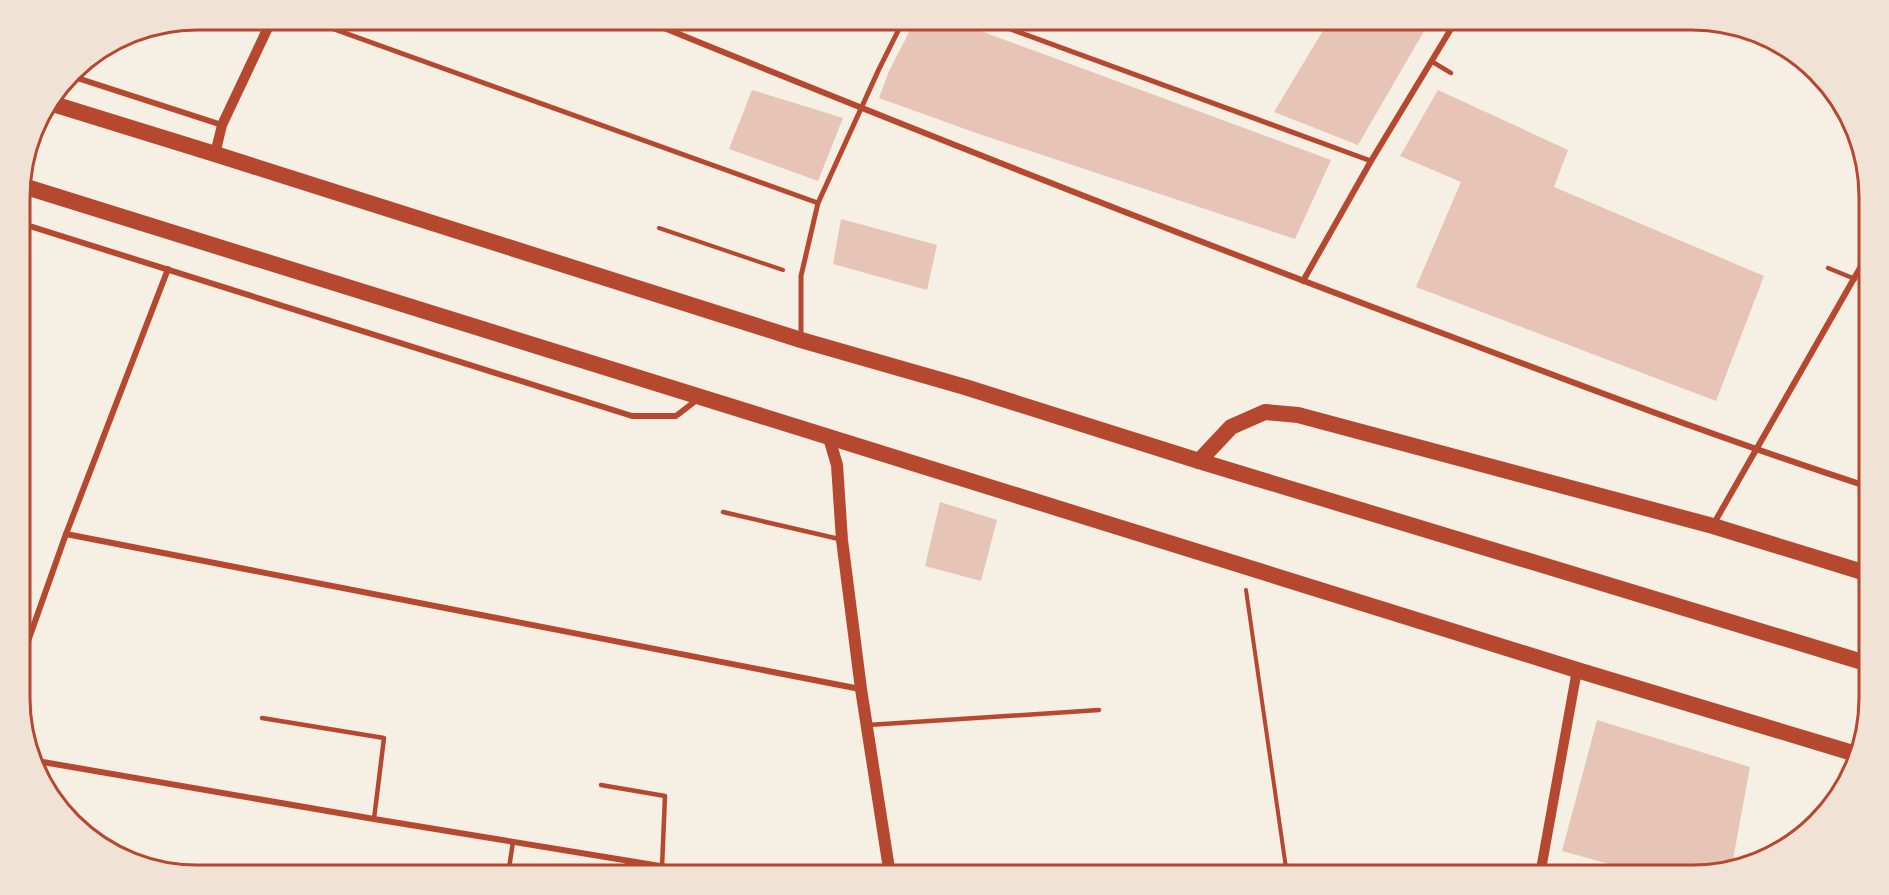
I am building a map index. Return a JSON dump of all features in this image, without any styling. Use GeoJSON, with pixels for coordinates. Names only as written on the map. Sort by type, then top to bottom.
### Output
{"type":"FeatureCollection","features":[{"type":"Feature","properties":{"kind":"highway"},"geometry":{"type":"LineString","coordinates":[[57,105],[801,340],[965,387],[1199,461],[1859,661]]}},
{"type":"Feature","properties":{"kind":"highway"},"geometry":{"type":"LineString","coordinates":[[30,188],[1577,670],[1850,752]]}},
{"type":"Feature","properties":{"kind":"highway"},"geometry":{"type":"LineString","coordinates":[[1199,461],[1231,427],[1264,412],[1298,415],[1713,526],[1859,571]]}},
{"type":"Feature","properties":{"kind":"main road"},"geometry":{"type":"LineString","coordinates":[[829,438],[837,465],[842,540],[861,689],[888,865]]}},
{"type":"Feature","properties":{"kind":"street"},"geometry":{"type":"LineString","coordinates":[[215,154],[222,125],[267,30]]}},
{"type":"Feature","properties":{"kind":"street"},"geometry":{"type":"LineString","coordinates":[[334,30],[818,203]]}},
{"type":"Feature","properties":{"kind":"street"},"geometry":{"type":"LineString","coordinates":[[667,30],[1303,281],[1757,451],[1859,485]]}},
{"type":"Feature","properties":{"kind":"street"},"geometry":{"type":"LineString","coordinates":[[801,340],[801,276],[818,203],[860,108],[899,30]]}},
{"type":"Feature","properties":{"kind":"street"},"geometry":{"type":"LineString","coordinates":[[1011,30],[1371,161]]}},
{"type":"Feature","properties":{"kind":"street"},"geometry":{"type":"LineString","coordinates":[[1303,281],[1371,161],[1451,30]]}},
{"type":"Feature","properties":{"kind":"street"},"geometry":{"type":"LineString","coordinates":[[79,79],[222,125]]}},
{"type":"Feature","properties":{"kind":"street"},"geometry":{"type":"LineString","coordinates":[[30,226],[632,416],[676,416],[700,397]]}},
{"type":"Feature","properties":{"kind":"street"},"geometry":{"type":"LineString","coordinates":[[30,636],[66,534],[168,269]]}},
{"type":"Feature","properties":{"kind":"street"},"geometry":{"type":"LineString","coordinates":[[1713,526],[1859,271]]}},
{"type":"Feature","properties":{"kind":"street"},"geometry":{"type":"LineString","coordinates":[[66,534],[861,689]]}},
{"type":"Feature","properties":{"kind":"street"},"geometry":{"type":"LineString","coordinates":[[1542,865],[1577,670]]}},
{"type":"Feature","properties":{"kind":"street"},"geometry":{"type":"LineString","coordinates":[[43,762],[650,865]]}},
{"type":"Feature","properties":{"kind":"lane"},"geometry":{"type":"LineString","coordinates":[[1431,62],[1451,73]]}},
{"type":"Feature","properties":{"kind":"lane"},"geometry":{"type":"LineString","coordinates":[[1828,268],[1855,279]]}},
{"type":"Feature","properties":{"kind":"lane"},"geometry":{"type":"LineString","coordinates":[[723,512],[842,540]]}},
{"type":"Feature","properties":{"kind":"lane"},"geometry":{"type":"LineString","coordinates":[[866,725],[1099,711]]}},
{"type":"Feature","properties":{"kind":"lane"},"geometry":{"type":"LineString","coordinates":[[262,718],[384,738],[374,819]]}},
{"type":"Feature","properties":{"kind":"lane"},"geometry":{"type":"LineString","coordinates":[[601,785],[664,796],[662,865]]}},
{"type":"Feature","properties":{"kind":"lane"},"geometry":{"type":"LineString","coordinates":[[510,865],[513,842]]}},
{"type":"Feature","properties":{"kind":"path"},"geometry":{"type":"LineString","coordinates":[[659,228],[801,276]]}},
{"type":"Feature","properties":{"kind":"path"},"geometry":{"type":"LineString","coordinates":[[1243,566],[1286,865]]}},
{"type":"Feature","properties":{"kind":"building"},"geometry":{"type":"Polygon","coordinates":[[[910,30],[978,30],[1331,160],[1295,239],[979,134],[879,98],[889,71],[910,30]]]}},
{"type":"Feature","properties":{"kind":"building"},"geometry":{"type":"Polygon","coordinates":[[[1323,30],[1425,30],[1358,145],[1274,112],[1323,30]]]}},
{"type":"Feature","properties":{"kind":"building"},"geometry":{"type":"Polygon","coordinates":[[[752,90],[843,118],[818,181],[729,149],[752,90]]]}},
{"type":"Feature","properties":{"kind":"building"},"geometry":{"type":"Polygon","coordinates":[[[1438,90],[1568,150],[1554,187],[1764,276],[1716,401],[1416,287],[1461,182],[1400,156],[1438,90]]]}},
{"type":"Feature","properties":{"kind":"building"},"geometry":{"type":"Polygon","coordinates":[[[841,219],[937,245],[927,290],[833,264],[841,219]]]}},
{"type":"Feature","properties":{"kind":"building"},"geometry":{"type":"Polygon","coordinates":[[[940,502],[997,520],[981,581],[925,566],[940,502]]]}},
{"type":"Feature","properties":{"kind":"building"},"geometry":{"type":"Polygon","coordinates":[[[1597,720],[1750,767],[1733,860],[1703,865],[1613,865],[1562,851],[1597,720]]]}}]}
